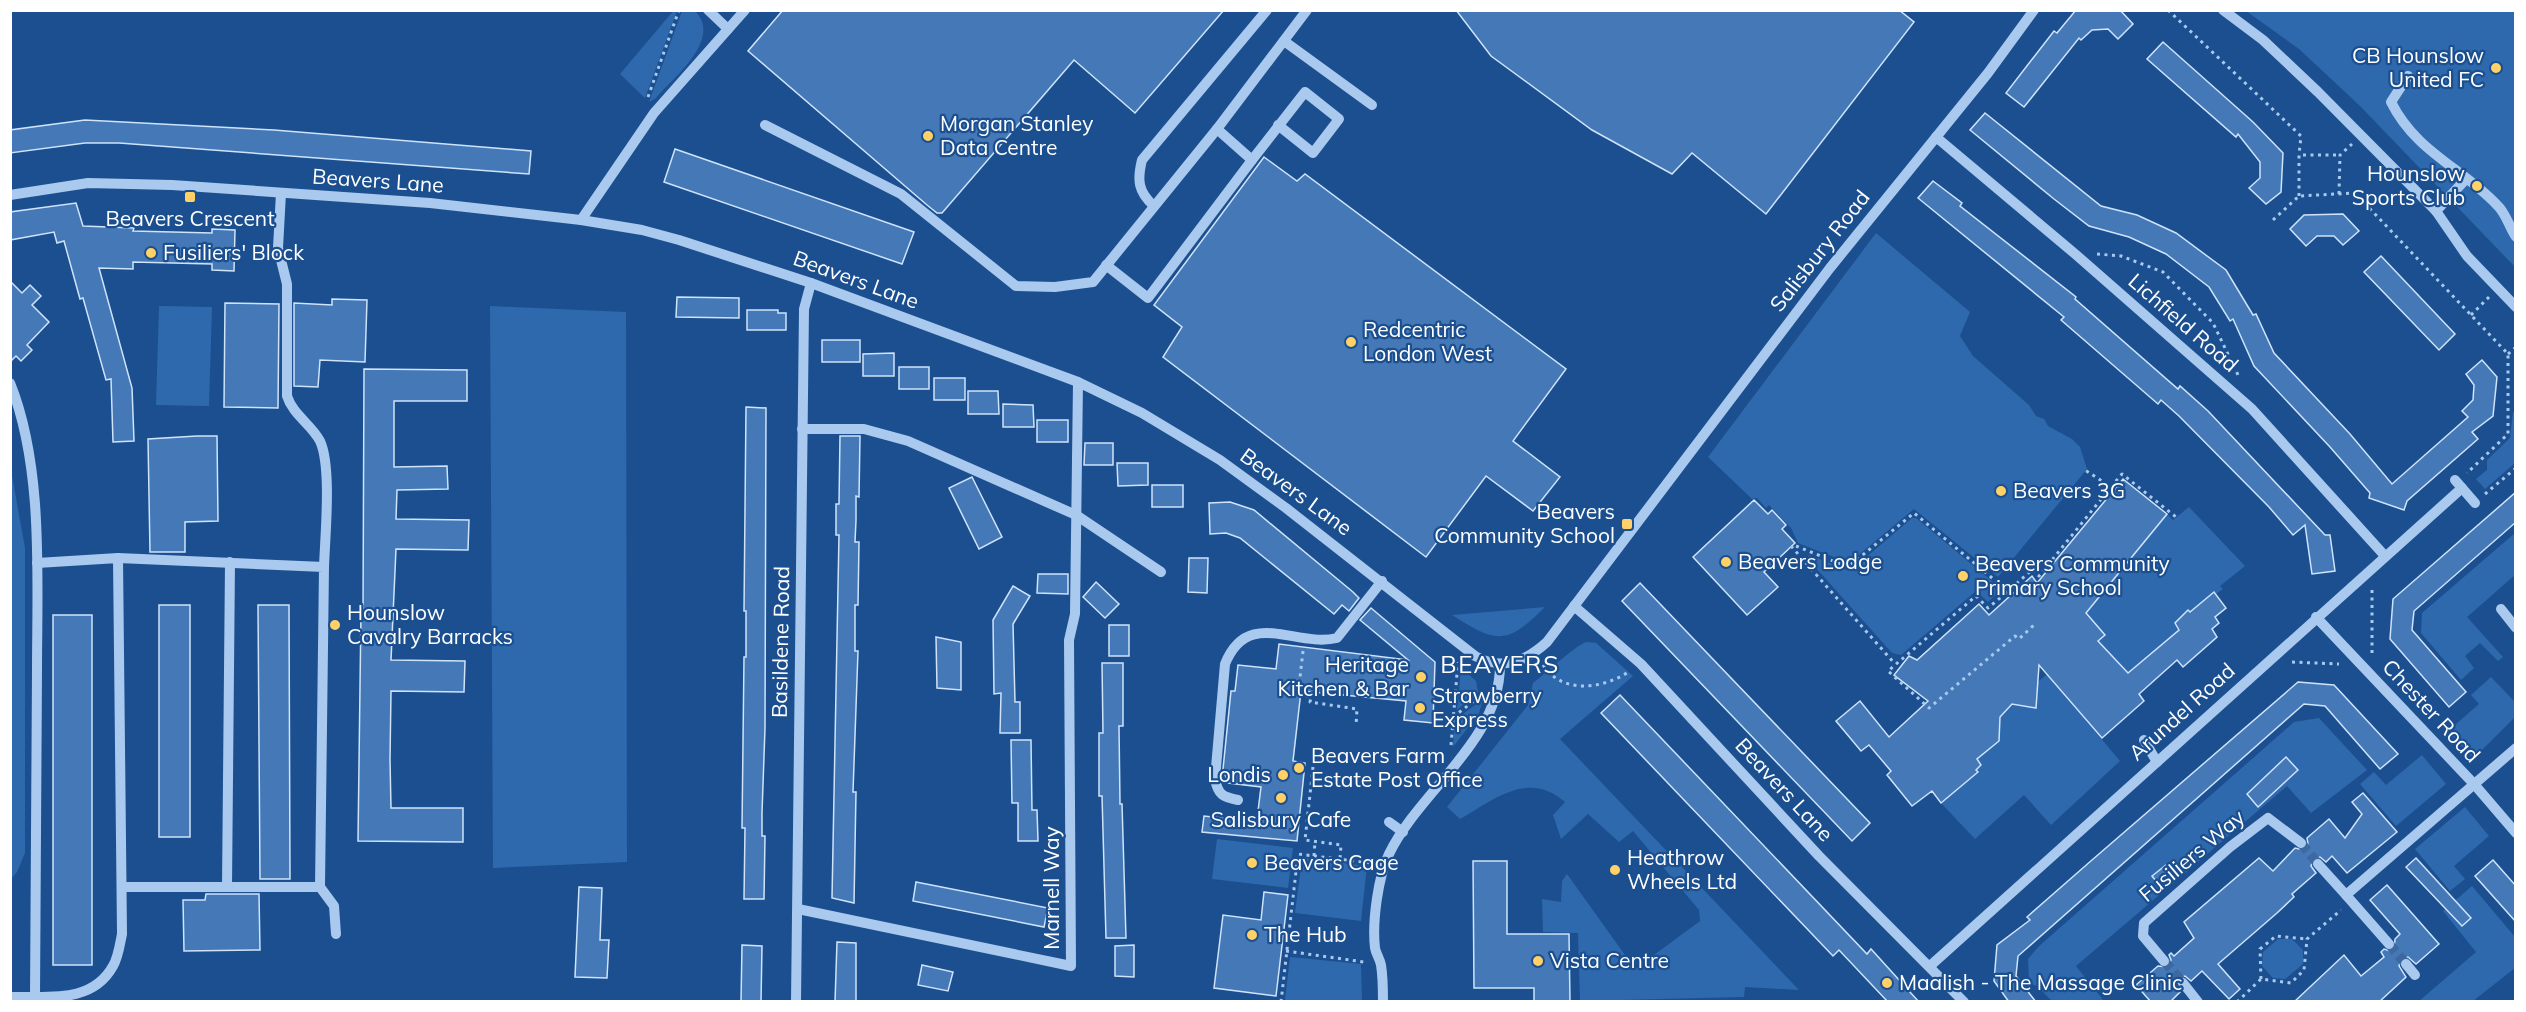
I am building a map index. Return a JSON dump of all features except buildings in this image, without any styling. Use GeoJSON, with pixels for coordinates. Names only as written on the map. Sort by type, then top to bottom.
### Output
{"type":"FeatureCollection","features":[{"type":"Feature","properties":{"kind":"street"},"geometry":{"type":"LineString","coordinates":[[708,10],[728,28]]}},
{"type":"Feature","properties":{"kind":"street"},"geometry":{"type":"LineString","coordinates":[[581,220],[654,113],[745,10]]}},
{"type":"Feature","properties":{"kind":"street"},"geometry":{"type":"LineString","coordinates":[[1154,206],[1144,198],[1137,179],[1142,160],[1267,10]]}},
{"type":"Feature","properties":{"kind":"street"},"geometry":{"type":"LineString","coordinates":[[765,125],[901,194],[1016,286],[1055,286],[1093,282],[1216,129],[1307,10]]}},
{"type":"Feature","properties":{"kind":"street","name":"Salisbury Road"},"geometry":{"type":"LineString","coordinates":[[1574,606],[1830,268],[1936,137],[2034,10]]}},
{"type":"Feature","properties":{"kind":"street"},"geometry":{"type":"LineString","coordinates":[[2223,10],[2263,39],[2436,211],[2467,256],[2516,308]]}},
{"type":"Feature","properties":{"kind":"street"},"geometry":{"type":"LineString","coordinates":[[1284,41],[1372,105]]}},
{"type":"Feature","properties":{"kind":"street"},"geometry":{"type":"LineString","coordinates":[[2409,76],[2391,102],[2401,122],[2426,149],[2499,206],[2516,237]]}},
{"type":"Feature","properties":{"kind":"street"},"geometry":{"type":"LineString","coordinates":[[1106,266],[1148,298],[1278,125],[1305,92],[1339,119],[1313,153],[1278,125]]}},
{"type":"Feature","properties":{"kind":"street"},"geometry":{"type":"LineString","coordinates":[[1216,129],[1252,160]]}},
{"type":"Feature","properties":{"kind":"street","name":"Lichfield Road"},"geometry":{"type":"LineString","coordinates":[[1936,137],[2074,253],[2252,410],[2385,556]]}},
{"type":"Feature","properties":{"kind":"street"},"geometry":{"type":"LineString","coordinates":[[2436,211],[2451,198],[2466,178]]}},
{"type":"Feature","properties":{"kind":"street","name":"Beavers Lane"},"geometry":{"type":"LineString","coordinates":[[10,195],[88,183],[172,185],[430,203],[581,220],[669,237],[810,283],[1078,382],[1142,413],[1220,460],[1382,581],[1459,645],[1486,662],[1500,665]]}},
{"type":"Feature","properties":{"kind":"street"},"geometry":{"type":"LineString","coordinates":[[281,193],[278,248],[286,277],[288,296],[287,396],[291,409],[319,439],[325,457],[320,887],[334,906],[336,934]]}},
{"type":"Feature","properties":{"kind":"street","name":"Basildene Road"},"geometry":{"type":"LineString","coordinates":[[795,1002],[804,309],[810,283]]}},
{"type":"Feature","properties":{"kind":"street"},"geometry":{"type":"LineString","coordinates":[[1076,515],[1078,382]]}},
{"type":"Feature","properties":{"kind":"street"},"geometry":{"type":"LineString","coordinates":[[10,383],[23,418],[30,458],[37,563],[35,996]]}},
{"type":"Feature","properties":{"kind":"street"},"geometry":{"type":"LineString","coordinates":[[802,429],[875,431],[908,441],[1076,515],[1161,572]]}},
{"type":"Feature","properties":{"kind":"street"},"geometry":{"type":"LineString","coordinates":[[2458,483],[2475,503]]}},
{"type":"Feature","properties":{"kind":"street","name":"Arundel Road"},"geometry":{"type":"LineString","coordinates":[[1930,966],[2372,568],[2458,483]]}},
{"type":"Feature","properties":{"kind":"street","name":"Marnell Way"},"geometry":{"type":"LineString","coordinates":[[798,909],[1071,966],[1069,640],[1075,614],[1076,515]]}},
{"type":"Feature","properties":{"kind":"street"},"geometry":{"type":"LineString","coordinates":[[37,563],[118,558],[324,567]]}},
{"type":"Feature","properties":{"kind":"street"},"geometry":{"type":"LineString","coordinates":[[10,997],[74,996],[101,983],[114,965],[122,934],[118,558]]}},
{"type":"Feature","properties":{"kind":"street"},"geometry":{"type":"LineString","coordinates":[[227,887],[230,562]]}},
{"type":"Feature","properties":{"kind":"street"},"geometry":{"type":"LineString","coordinates":[[1238,800],[1224,797],[1217,791],[1215,779],[1225,664],[1231,650],[1240,640],[1257,633],[1337,638],[1382,581]]}},
{"type":"Feature","properties":{"kind":"street"},"geometry":{"type":"LineString","coordinates":[[1383,1002],[1381,964],[1375,948],[1377,906],[1385,865],[1403,832],[1484,724],[1498,690],[1500,665],[1527,658],[1535,653],[1574,606]]}},
{"type":"Feature","properties":{"kind":"street","name":"Beavers Lane"},"geometry":{"type":"LineString","coordinates":[[1574,606],[1641,663],[1819,856],[1964,1002]]}},
{"type":"Feature","properties":{"kind":"street"},"geometry":{"type":"LineString","coordinates":[[2501,609],[2516,628]]}},
{"type":"Feature","properties":{"kind":"street","name":"Chester Road"},"geometry":{"type":"LineString","coordinates":[[2316,617],[2474,784],[2516,833]]}},
{"type":"Feature","properties":{"kind":"street"},"geometry":{"type":"LineString","coordinates":[[2144,740],[2157,762]]}},
{"type":"Feature","properties":{"kind":"street"},"geometry":{"type":"LineString","coordinates":[[2348,898],[2516,748]]}},
{"type":"Feature","properties":{"kind":"street","name":"Fusiliers Way"},"geometry":{"type":"LineString","coordinates":[[2164,961],[2143,936],[2144,923],[2230,847],[2268,818],[2301,843]]}},
{"type":"Feature","properties":{"kind":"street"},"geometry":{"type":"LineString","coordinates":[[1389,822],[1403,832]]}},
{"type":"Feature","properties":{"kind":"street"},"geometry":{"type":"LineString","coordinates":[[2318,864],[2389,945]]}},
{"type":"Feature","properties":{"kind":"street"},"geometry":{"type":"LineString","coordinates":[[123,887],[320,887]]}},
{"type":"Feature","properties":{"kind":"street"},"geometry":{"type":"LineString","coordinates":[[2406,964],[2415,975]]}},
{"type":"Feature","properties":{"kind":"street"},"geometry":{"type":"LineString","coordinates":[[2183,983],[2198,1002]]}},
{"type":"Feature","properties":{"kind":"path"},"geometry":{"type":"LineString","coordinates":[[654,113],[645,103],[679,10]]}},
{"type":"Feature","properties":{"kind":"path"},"geometry":{"type":"LineString","coordinates":[[2168,10],[2301,136],[2299,196]]}},
{"type":"Feature","properties":{"kind":"path"},"geometry":{"type":"LineString","coordinates":[[2299,155],[2340,155],[2361,136]]}},
{"type":"Feature","properties":{"kind":"path"},"geometry":{"type":"LineString","coordinates":[[2339,194],[2340,155]]}},
{"type":"Feature","properties":{"kind":"path"},"geometry":{"type":"LineString","coordinates":[[2273,220],[2299,196],[2355,193],[2508,354],[2508,434],[2458,483]]}},
{"type":"Feature","properties":{"kind":"path"},"geometry":{"type":"LineString","coordinates":[[2074,253],[2121,256],[2163,272],[2213,323],[2241,383]]}},
{"type":"Feature","properties":{"kind":"path"},"geometry":{"type":"LineString","coordinates":[[2471,315],[2498,289]]}},
{"type":"Feature","properties":{"kind":"path"},"geometry":{"type":"LineString","coordinates":[[2508,354],[2516,347]]}},
{"type":"Feature","properties":{"kind":"path"},"geometry":{"type":"LineString","coordinates":[[2509,408],[2516,409]]}},
{"type":"Feature","properties":{"kind":"path"},"geometry":{"type":"LineString","coordinates":[[2475,503],[2516,468]]}},
{"type":"Feature","properties":{"kind":"path"},"geometry":{"type":"LineString","coordinates":[[2085,471],[2111,487]]}},
{"type":"Feature","properties":{"kind":"path"},"geometry":{"type":"LineString","coordinates":[[2035,624],[2019,639],[2015,636],[1929,708],[1888,671],[1976,596],[1988,608],[2033,569],[2039,576],[2122,474],[2176,517]]}},
{"type":"Feature","properties":{"kind":"path"},"geometry":{"type":"LineString","coordinates":[[1895,663],[1794,546],[1848,567],[1914,513],[1997,582],[2006,593]]}},
{"type":"Feature","properties":{"kind":"path"},"geometry":{"type":"LineString","coordinates":[[2372,568],[2372,676]]}},
{"type":"Feature","properties":{"kind":"path"},"geometry":{"type":"LineString","coordinates":[[1449,771],[1459,645]]}},
{"type":"Feature","properties":{"kind":"path"},"geometry":{"type":"LineString","coordinates":[[1303,653],[1298,695],[1311,697],[1310,702],[1357,709],[1356,726]]}},
{"type":"Feature","properties":{"kind":"path"},"geometry":{"type":"LineString","coordinates":[[1535,653],[1547,671],[1568,686],[1581,687],[1616,680],[1641,663]]}},
{"type":"Feature","properties":{"kind":"path"},"geometry":{"type":"LineString","coordinates":[[2269,660],[2362,665]]}},
{"type":"Feature","properties":{"kind":"path"},"geometry":{"type":"LineString","coordinates":[[1453,717],[1482,694],[1498,690]]}},
{"type":"Feature","properties":{"kind":"path"},"geometry":{"type":"LineString","coordinates":[[1313,767],[1305,840],[1341,844],[1340,859]]}},
{"type":"Feature","properties":{"kind":"path"},"geometry":{"type":"LineString","coordinates":[[1314,856],[1315,841]]}},
{"type":"Feature","properties":{"kind":"path"},"geometry":{"type":"LineString","coordinates":[[1281,1002],[1298,854],[1385,865]]}},
{"type":"Feature","properties":{"kind":"path"},"geometry":{"type":"LineString","coordinates":[[2237,1002],[2261,980],[2291,983],[2304,970],[2307,939],[2348,898]]}},
{"type":"Feature","properties":{"kind":"path"},"geometry":{"type":"LineString","coordinates":[[2261,980],[2260,949],[2276,936],[2307,939]]}},
{"type":"Feature","properties":{"kind":"path"},"geometry":{"type":"LineString","coordinates":[[1286,951],[1381,964]]}},
{"type":"Feature","properties":{"kind":"shaded area"},"geometry":{"type":"Polygon","coordinates":[[[674,10],[677,11],[645,98],[620,74],[674,10]]]}},
{"type":"Feature","properties":{"kind":"shaded area"},"geometry":{"type":"Polygon","coordinates":[[[682,11],[695,11],[702,22],[703,33],[700,45],[683,69],[655,99],[649,102],[682,11]]]}},
{"type":"Feature","properties":{"kind":"shaded area","name":"Hounslow Sports Club"},"geometry":{"type":"Polygon","coordinates":[[[2246,11],[2515,11],[2515,267],[2360,106],[2299,49],[2246,11]]]}},
{"type":"Feature","properties":{"kind":"shaded area"},"geometry":{"type":"Polygon","coordinates":[[[1876,233],[1970,312],[1960,336],[1973,356],[2029,405],[2036,416],[2044,419],[2048,426],[2072,439],[2080,447],[2087,469],[1998,577],[1914,509],[1849,563],[1798,543],[1791,528],[1769,505],[1766,508],[1757,498],[1752,499],[1708,457],[1876,233]]]}},
{"type":"Feature","properties":{"kind":"shaded area"},"geometry":{"type":"Polygon","coordinates":[[[159,306],[212,307],[209,406],[156,405],[159,306]]]}},
{"type":"Feature","properties":{"kind":"shaded area"},"geometry":{"type":"Polygon","coordinates":[[[490,306],[626,312],[627,862],[493,868],[490,306]]]}},
{"type":"Feature","properties":{"kind":"shaded area"},"geometry":{"type":"Polygon","coordinates":[[[2513,412],[2515,413],[2515,463],[2485,489],[2476,479],[2487,470],[2487,460],[2510,438],[2513,412]]]}},
{"type":"Feature","properties":{"kind":"shaded area"},"geometry":{"type":"Polygon","coordinates":[[[11,470],[25,548],[25,853],[17,872],[11,879],[11,470]]]}},
{"type":"Feature","properties":{"kind":"shaded area"},"geometry":{"type":"Polygon","coordinates":[[[2189,507],[2245,566],[2220,586],[2223,589],[2211,595],[2190,612],[2187,611],[2175,623],[2179,630],[2128,673],[2098,641],[2105,634],[2076,603],[2167,514],[2173,520],[2189,507]]]}},
{"type":"Feature","properties":{"kind":"shaded area"},"geometry":{"type":"Polygon","coordinates":[[[1912,518],[1916,518],[1993,582],[1999,592],[1988,602],[1976,591],[1901,655],[1892,653],[1807,558],[1809,555],[1850,571],[1912,518]]]}},
{"type":"Feature","properties":{"kind":"shaded area"},"geometry":{"type":"Polygon","coordinates":[[[2515,533],[2515,575],[2467,617],[2503,657],[2498,661],[2480,643],[2465,656],[2474,668],[2461,680],[2421,633],[2422,613],[2515,533]]]}},
{"type":"Feature","properties":{"kind":"shaded area"},"geometry":{"type":"Polygon","coordinates":[[[1545,607],[1520,629],[1500,636],[1480,631],[1452,615],[1545,607]]]}},
{"type":"Feature","properties":{"kind":"shaded area"},"geometry":{"type":"Polygon","coordinates":[[[1587,642],[1596,643],[1633,676],[1560,739],[1799,990],[1745,987],[1744,997],[1580,1001],[1578,933],[1543,932],[1542,899],[1561,902],[1562,881],[1567,874],[1635,969],[1700,921],[1699,910],[1633,831],[1619,842],[1588,814],[1561,839],[1553,815],[1565,802],[1551,793],[1538,788],[1512,791],[1460,819],[1447,807],[1528,705],[1533,683],[1569,653],[1587,642]]]}},
{"type":"Feature","properties":{"kind":"shaded area"},"geometry":{"type":"Polygon","coordinates":[[[1461,668],[1476,681],[1478,692],[1457,710],[1461,668]]]}},
{"type":"Feature","properties":{"kind":"shaded area"},"geometry":{"type":"Polygon","coordinates":[[[2047,674],[2120,761],[2051,825],[2024,795],[1975,839],[1941,803],[1978,773],[1976,770],[1981,765],[1969,748],[1998,741],[2000,717],[2012,704],[2036,708],[2037,692],[2032,687],[2047,674]]]}},
{"type":"Feature","properties":{"kind":"shaded area"},"geometry":{"type":"Polygon","coordinates":[[[2491,677],[2515,702],[2515,717],[2473,759],[2448,731],[2479,704],[2471,695],[2491,677]]]}},
{"type":"Feature","properties":{"kind":"shaded area"},"geometry":{"type":"Polygon","coordinates":[[[1483,699],[1479,713],[1453,747],[1455,720],[1483,699]]]}},
{"type":"Feature","properties":{"kind":"shaded area"},"geometry":{"type":"Polygon","coordinates":[[[2319,718],[2367,770],[2311,813],[2287,786],[2076,966],[2104,1001],[2052,1001],[2037,986],[2029,983],[2028,959],[2038,947],[2294,722],[2319,718]]]}},
{"type":"Feature","properties":{"kind":"shaded area"},"geometry":{"type":"Polygon","coordinates":[[[2422,755],[2446,784],[2396,826],[2360,784],[2374,772],[2386,785],[2422,755]]]}},
{"type":"Feature","properties":{"kind":"shaded area"},"geometry":{"type":"Polygon","coordinates":[[[2465,807],[2489,836],[2454,866],[2465,879],[2450,891],[2415,849],[2465,807]]]}},
{"type":"Feature","properties":{"kind":"shaded area","name":"Beavers Cage"},"geometry":{"type":"Polygon","coordinates":[[[1217,839],[1293,848],[1288,888],[1212,879],[1217,839]]]}},
{"type":"Feature","properties":{"kind":"shaded area"},"geometry":{"type":"Polygon","coordinates":[[[1302,858],[1367,866],[1361,921],[1295,913],[1302,858]]]}},
{"type":"Feature","properties":{"kind":"shaded area"},"geometry":{"type":"Polygon","coordinates":[[[2472,886],[2515,937],[2515,968],[2473,1001],[2418,1002],[2476,952],[2443,911],[2472,886]]]}},
{"type":"Feature","properties":{"kind":"shaded area"},"geometry":{"type":"Polygon","coordinates":[[[2278,939],[2292,939],[2303,950],[2303,964],[2285,979],[2273,978],[2262,966],[2263,952],[2278,939]]]}},
{"type":"Feature","properties":{"kind":"shaded area"},"geometry":{"type":"Polygon","coordinates":[[[1290,957],[1361,964],[1362,1001],[1285,1000],[1290,957]]]}},
{"type":"Feature","properties":{"kind":"tunnel"},"geometry":{"type":"LineString","coordinates":[[2301,843],[2318,864]]}},
{"type":"Feature","properties":{"kind":"tunnel"},"geometry":{"type":"LineString","coordinates":[[2389,944],[2406,964]]}},
{"type":"Feature","properties":{"kind":"tunnel"},"geometry":{"type":"LineString","coordinates":[[2164,961],[2183,983]]}},
{"type":"Feature","properties":{"kind":"place","name":"CB Hounslow United FC"},"geometry":{"type":"Point","coordinates":[2496,68]}},
{"type":"Feature","properties":{"kind":"place","name":"Morgan Stanley Data Centre"},"geometry":{"type":"Point","coordinates":[928,136]}},
{"type":"Feature","properties":{"kind":"place","name":"Hounslow Sports Club"},"geometry":{"type":"Point","coordinates":[2477,186]}},
{"type":"Feature","properties":{"kind":"place","name":"Beavers Crescent"},"geometry":{"type":"Point","coordinates":[190,197]}},
{"type":"Feature","properties":{"kind":"place","name":"Fusiliers' Block"},"geometry":{"type":"Point","coordinates":[151,253]}},
{"type":"Feature","properties":{"kind":"place","name":"Redcentric London West"},"geometry":{"type":"Point","coordinates":[1351,342]}},
{"type":"Feature","properties":{"kind":"place","name":"Beavers 3G"},"geometry":{"type":"Point","coordinates":[2001,491]}},
{"type":"Feature","properties":{"kind":"place","name":"Beavers Community School"},"geometry":{"type":"Point","coordinates":[1627,524]}},
{"type":"Feature","properties":{"kind":"place","name":"Beavers Lodge"},"geometry":{"type":"Point","coordinates":[1726,562]}},
{"type":"Feature","properties":{"kind":"place","name":"Beavers Community Primary School"},"geometry":{"type":"Point","coordinates":[1963,576]}},
{"type":"Feature","properties":{"kind":"place","name":"Hounslow Cavalry Barracks"},"geometry":{"type":"Point","coordinates":[335,625]}},
{"type":"Feature","properties":{"kind":"place","name":"Heritage Kitchen & Bar"},"geometry":{"type":"Point","coordinates":[1421,677]}},
{"type":"Feature","properties":{"kind":"place","name":"Strawberry Express"},"geometry":{"type":"Point","coordinates":[1420,708]}},
{"type":"Feature","properties":{"kind":"place","name":"Beavers Farm Estate Post Office"},"geometry":{"type":"Point","coordinates":[1299,768]}},
{"type":"Feature","properties":{"kind":"place","name":"Londis"},"geometry":{"type":"Point","coordinates":[1283,775]}},
{"type":"Feature","properties":{"kind":"place","name":"Salisbury Cafe"},"geometry":{"type":"Point","coordinates":[1281,798]}},
{"type":"Feature","properties":{"kind":"place","name":"Beavers Cage"},"geometry":{"type":"Point","coordinates":[1252,863]}},
{"type":"Feature","properties":{"kind":"place","name":"Heathrow Wheels Ltd"},"geometry":{"type":"Point","coordinates":[1615,870]}},
{"type":"Feature","properties":{"kind":"place","name":"The Hub"},"geometry":{"type":"Point","coordinates":[1252,935]}},
{"type":"Feature","properties":{"kind":"place","name":"Vista Centre"},"geometry":{"type":"Point","coordinates":[1538,961]}},
{"type":"Feature","properties":{"kind":"place","name":"Maalish - The Massage Clinic"},"geometry":{"type":"Point","coordinates":[1887,983]}},
{"type":"Feature","properties":{"kind":"district","name":"BEAVERS"},"geometry":{"type":"Point","coordinates":[1500,665]}}]}
